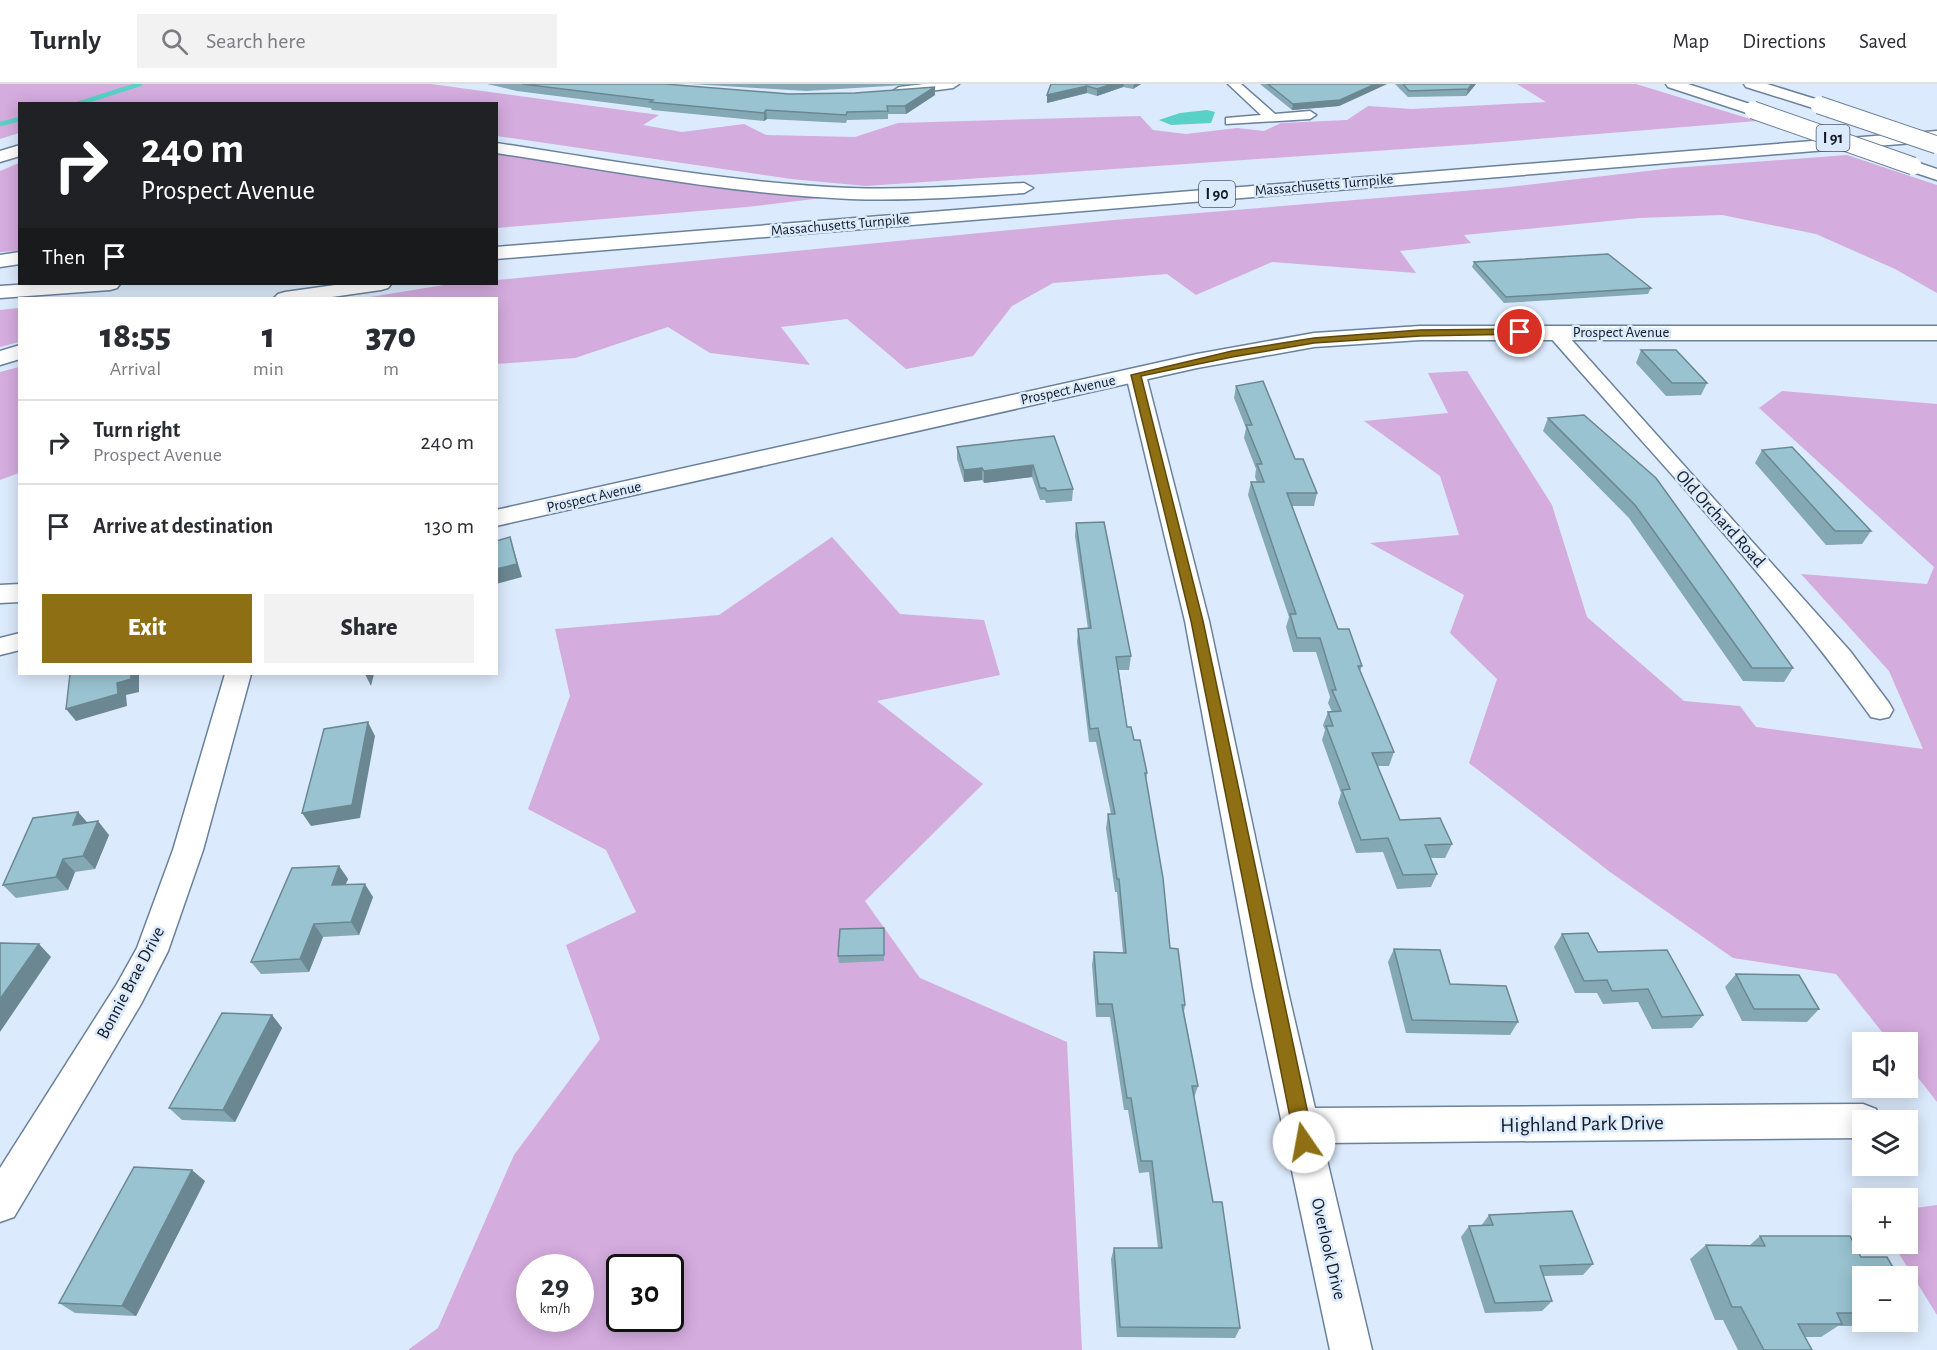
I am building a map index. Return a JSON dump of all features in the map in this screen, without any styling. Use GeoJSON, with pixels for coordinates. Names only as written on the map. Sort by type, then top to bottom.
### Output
{"type":"FeatureCollection","features":[{"type":"Feature","properties":{"kind":"main road","name":"I 91"},"geometry":{"type":"LineString","coordinates":[[1673,84],[1937,175]]}},
{"type":"Feature","properties":{"kind":"main road","name":"I 91"},"geometry":{"type":"LineString","coordinates":[[1751,84],[1937,145]]}},
{"type":"Feature","properties":{"kind":"main road","name":"Massachusetts Turnpike"},"geometry":{"type":"LineString","coordinates":[[498,236],[1937,122]]}},
{"type":"Feature","properties":{"kind":"main road","name":"Massachusetts Turnpike"},"geometry":{"type":"LineString","coordinates":[[498,253],[1937,136]]}},
{"type":"Feature","properties":{"kind":"main road"},"geometry":{"type":"LineString","coordinates":[[0,149],[18,144]]}},
{"type":"Feature","properties":{"kind":"main road"},"geometry":{"type":"LineString","coordinates":[[498,148],[707,179],[816,192],[887,194],[1040,188]]}},
{"type":"Feature","properties":{"kind":"main road"},"geometry":{"type":"LineString","coordinates":[[0,157],[18,151]]}},
{"type":"Feature","properties":{"kind":"main road"},"geometry":{"type":"LineString","coordinates":[[498,268],[697,245],[1376,186],[1530,168]]}},
{"type":"Feature","properties":{"kind":"main road"},"geometry":{"type":"LineString","coordinates":[[1132,184],[1167,182]]}},
{"type":"Feature","properties":{"kind":"main road"},"geometry":{"type":"LineString","coordinates":[[0,261],[18,258]]}},
{"type":"Feature","properties":{"kind":"main road"},"geometry":{"type":"LineString","coordinates":[[0,275],[18,273]]}},
{"type":"Feature","properties":{"kind":"main road"},"geometry":{"type":"LineString","coordinates":[[0,292],[96,285]]}},
{"type":"Feature","properties":{"kind":"main road"},"geometry":{"type":"LineString","coordinates":[[292,297],[374,285]]}},
{"type":"Feature","properties":{"kind":"main road","name":"Prospect Avenue"},"geometry":{"type":"LineString","coordinates":[[498,519],[1136,375],[1232,354],[1314,340],[1420,333],[1937,333]]}},
{"type":"Feature","properties":{"kind":"main road"},"geometry":{"type":"LineString","coordinates":[[0,358],[18,353]]}},
{"type":"Feature","properties":{"kind":"main road"},"geometry":{"type":"LineString","coordinates":[[0,594],[18,592]]}},
{"type":"Feature","properties":{"kind":"street"},"geometry":{"type":"LineString","coordinates":[[885,92],[953,84]]}},
{"type":"Feature","properties":{"kind":"street"},"geometry":{"type":"LineString","coordinates":[[1234,84],[1272,118]]}},
{"type":"Feature","properties":{"kind":"street"},"geometry":{"type":"LineString","coordinates":[[1231,121],[1310,115]]}},
{"type":"Feature","properties":{"kind":"street","name":"Old Orchard Road"},"geometry":{"type":"LineString","coordinates":[[1555,332],[1763,566],[1841,657],[1880,710]]}},
{"type":"Feature","properties":{"kind":"street","name":"Overlook Drive"},"geometry":{"type":"LineString","coordinates":[[1136,375],[1197,621],[1301,1126],[1351,1350]]}},
{"type":"Feature","properties":{"kind":"street"},"geometry":{"type":"LineString","coordinates":[[0,646],[18,642]]}},
{"type":"Feature","properties":{"kind":"street","name":"Bonnie Brae Drive"},"geometry":{"type":"LineString","coordinates":[[0,1203],[129,994],[152,951],[188,850],[238,675]]}},
{"type":"Feature","properties":{"kind":"street","name":"Highland Park Drive"},"geometry":{"type":"LineString","coordinates":[[1301,1126],[1852,1121]]}},
{"type":"Feature","properties":{"kind":"shaded area"},"geometry":{"type":"Polygon","coordinates":[[[0,84],[431,84],[659,115],[643,125],[682,132],[744,124],[766,135],[855,137],[898,123],[1140,116],[1153,130],[1186,134],[1237,128],[1264,131],[1281,123],[1347,120],[1368,106],[1412,109],[1546,102],[1517,84],[1636,84],[1757,121],[1476,144],[866,186],[791,179],[498,136],[498,102],[18,102],[18,133],[0,139],[0,84]]]}},
{"type":"Feature","properties":{"kind":"shaded area"},"geometry":{"type":"Polygon","coordinates":[[[1207,110],[1215,112],[1211,123],[1171,125],[1159,120],[1180,113],[1207,110]]]}},
{"type":"Feature","properties":{"kind":"shaded area"},"geometry":{"type":"Polygon","coordinates":[[[498,152],[822,198],[747,207],[498,228],[498,152]]]}},
{"type":"Feature","properties":{"kind":"shaded area"},"geometry":{"type":"Polygon","coordinates":[[[1847,155],[1937,185],[1937,293],[1895,269],[1816,234],[1722,215],[1639,218],[1464,235],[1471,243],[1400,251],[1416,273],[1272,262],[1196,295],[1167,274],[1053,283],[1012,306],[973,356],[906,369],[847,319],[781,327],[810,365],[710,353],[668,327],[575,358],[498,364],[498,297],[370,297],[444,285],[498,285],[498,280],[1114,220],[1500,188],[1673,168],[1847,155]]]}},
{"type":"Feature","properties":{"kind":"shaded area"},"geometry":{"type":"Polygon","coordinates":[[[18,163],[18,251],[0,252],[0,171],[18,163]]]}},
{"type":"Feature","properties":{"kind":"shaded area"},"geometry":{"type":"Polygon","coordinates":[[[18,308],[18,342],[0,347],[0,310],[18,308]]]}},
{"type":"Feature","properties":{"kind":"shaded area"},"geometry":{"type":"Polygon","coordinates":[[[18,367],[18,473],[0,480],[0,372],[18,367]]]}},
{"type":"Feature","properties":{"kind":"shaded area"},"geometry":{"type":"Polygon","coordinates":[[[1467,371],[1552,505],[1587,617],[1684,701],[1740,706],[1756,727],[1923,749],[1889,671],[1801,574],[1927,584],[1934,567],[1759,408],[1782,391],[1937,404],[1937,1102],[1918,1078],[1918,1032],[1882,1032],[1836,974],[1733,958],[1610,872],[1469,763],[1497,679],[1450,633],[1464,595],[1370,543],[1459,535],[1440,476],[1364,421],[1448,413],[1428,373],[1467,371]]]}},
{"type":"Feature","properties":{"kind":"shaded area"},"geometry":{"type":"Polygon","coordinates":[[[832,537],[900,614],[984,620],[1000,675],[877,701],[983,784],[865,901],[920,978],[1067,1042],[1082,1350],[408,1350],[438,1328],[514,1155],[600,1039],[566,945],[636,912],[606,850],[528,809],[570,696],[555,629],[719,615],[832,537]]]}},
{"type":"Feature","properties":{"kind":"shaded area"},"geometry":{"type":"Polygon","coordinates":[[[1937,1205],[1937,1315],[1918,1284],[1918,1266],[1907,1266],[1899,1254],[1918,1254],[1918,1208],[1937,1205]]]}},
{"type":"Feature","properties":{"kind":"building"},"geometry":{"type":"Polygon","coordinates":[[[522,84],[665,84],[789,94],[855,93],[935,87],[905,106],[887,106],[888,111],[847,112],[846,115],[766,110],[764,113],[650,102],[653,100],[522,84]]]}},
{"type":"Feature","properties":{"kind":"building"},"geometry":{"type":"Polygon","coordinates":[[[1051,84],[1112,84],[1097,89],[1087,86],[1047,95],[1051,84]]]}},
{"type":"Feature","properties":{"kind":"building"},"geometry":{"type":"Polygon","coordinates":[[[1268,84],[1375,84],[1340,100],[1293,104],[1268,84]]]}},
{"type":"Feature","properties":{"kind":"building"},"geometry":{"type":"Polygon","coordinates":[[[1403,84],[1472,84],[1468,89],[1409,91],[1403,84]]]}},
{"type":"Feature","properties":{"kind":"building"},"geometry":{"type":"Polygon","coordinates":[[[1608,254],[1651,288],[1506,297],[1474,262],[1608,254]]]}},
{"type":"Feature","properties":{"kind":"building"},"geometry":{"type":"Polygon","coordinates":[[[1641,350],[1676,350],[1707,383],[1672,383],[1641,350]]]}},
{"type":"Feature","properties":{"kind":"building"},"geometry":{"type":"Polygon","coordinates":[[[1263,381],[1295,459],[1303,459],[1317,493],[1287,493],[1338,629],[1349,629],[1362,666],[1358,666],[1394,752],[1372,753],[1400,820],[1440,818],[1452,844],[1425,845],[1437,874],[1403,875],[1388,838],[1361,840],[1342,790],[1350,789],[1326,726],[1333,726],[1328,712],[1341,711],[1332,690],[1336,690],[1320,638],[1297,638],[1290,614],[1296,614],[1251,482],[1264,482],[1257,464],[1262,464],[1246,425],[1252,425],[1236,386],[1263,381]]]}},
{"type":"Feature","properties":{"kind":"building"},"geometry":{"type":"Polygon","coordinates":[[[1584,415],[1656,478],[1793,668],[1752,668],[1635,505],[1548,418],[1584,415]]]}},
{"type":"Feature","properties":{"kind":"building"},"geometry":{"type":"Polygon","coordinates":[[[1054,436],[1073,489],[1047,491],[1045,488],[1040,488],[1033,465],[984,471],[982,468],[964,470],[957,447],[1054,436]]]}},
{"type":"Feature","properties":{"kind":"building"},"geometry":{"type":"Polygon","coordinates":[[[1792,447],[1871,531],[1835,531],[1762,450],[1792,447]]]}},
{"type":"Feature","properties":{"kind":"building"},"geometry":{"type":"Polygon","coordinates":[[[1104,522],[1131,656],[1116,657],[1127,727],[1131,727],[1134,740],[1140,740],[1147,773],[1145,773],[1163,878],[1170,948],[1178,949],[1185,1005],[1182,1005],[1198,1086],[1192,1086],[1213,1202],[1222,1202],[1240,1328],[1120,1327],[1114,1248],[1162,1248],[1152,1161],[1141,1161],[1131,1098],[1127,1098],[1112,1004],[1098,1004],[1094,952],[1126,953],[1119,879],[1117,879],[1108,814],[1115,814],[1098,728],[1090,729],[1078,629],[1091,628],[1076,523],[1104,522]]]}},
{"type":"Feature","properties":{"kind":"building"},"geometry":{"type":"Polygon","coordinates":[[[510,537],[517,564],[498,569],[498,540],[510,537]]]}},
{"type":"Feature","properties":{"kind":"building"},"geometry":{"type":"Polygon","coordinates":[[[70,675],[131,675],[131,679],[117,683],[118,694],[66,709],[70,675]]]}},
{"type":"Feature","properties":{"kind":"building"},"geometry":{"type":"Polygon","coordinates":[[[368,722],[352,805],[302,813],[324,729],[368,722]]]}},
{"type":"Feature","properties":{"kind":"building"},"geometry":{"type":"Polygon","coordinates":[[[78,812],[73,825],[98,821],[83,856],[63,859],[56,877],[3,885],[33,818],[78,812]]]}},
{"type":"Feature","properties":{"kind":"building"},"geometry":{"type":"Polygon","coordinates":[[[339,866],[332,885],[365,884],[351,922],[314,924],[300,959],[251,962],[292,868],[339,866]]]}},
{"type":"Feature","properties":{"kind":"building"},"geometry":{"type":"Polygon","coordinates":[[[884,928],[884,955],[838,956],[840,929],[884,928]]]}},
{"type":"Feature","properties":{"kind":"building"},"geometry":{"type":"Polygon","coordinates":[[[1588,933],[1598,952],[1667,950],[1703,1015],[1662,1017],[1648,989],[1612,991],[1607,980],[1584,981],[1562,934],[1588,933]]]}},
{"type":"Feature","properties":{"kind":"building"},"geometry":{"type":"Polygon","coordinates":[[[0,943],[39,944],[0,999],[0,943]]]}},
{"type":"Feature","properties":{"kind":"building"},"geometry":{"type":"Polygon","coordinates":[[[1394,949],[1440,950],[1450,984],[1506,986],[1518,1022],[1412,1020],[1394,949]]]}},
{"type":"Feature","properties":{"kind":"building"},"geometry":{"type":"Polygon","coordinates":[[[1736,974],[1799,975],[1819,1009],[1754,1009],[1736,974]]]}},
{"type":"Feature","properties":{"kind":"building"},"geometry":{"type":"Polygon","coordinates":[[[222,1013],[272,1015],[223,1110],[169,1108],[222,1013]]]}},
{"type":"Feature","properties":{"kind":"building"},"geometry":{"type":"Polygon","coordinates":[[[134,1167],[192,1170],[122,1306],[59,1303],[134,1167]]]}},
{"type":"Feature","properties":{"kind":"building"},"geometry":{"type":"Polygon","coordinates":[[[1572,1211],[1593,1264],[1540,1266],[1552,1301],[1495,1303],[1469,1226],[1493,1225],[1489,1215],[1572,1211]]]}},
{"type":"Feature","properties":{"kind":"building"},"geometry":{"type":"Polygon","coordinates":[[[1760,1236],[1850,1236],[1852,1254],[1859,1254],[1861,1257],[1887,1257],[1892,1266],[1852,1266],[1852,1313],[1837,1313],[1842,1324],[1798,1324],[1812,1350],[1764,1350],[1741,1307],[1732,1307],[1706,1245],[1765,1246],[1760,1236]]]}},
{"type":"Feature","properties":{"kind":"waterway"},"geometry":{"type":"LineString","coordinates":[[83,102],[140,84]]}},
{"type":"Feature","properties":{"kind":"waterway"},"geometry":{"type":"LineString","coordinates":[[0,124],[18,120]]}},
{"type":"Feature","properties":{"kind":"route"},"geometry":{"type":"LineString","coordinates":[[1304,1142],[1270,987],[1197,621],[1136,375],[1232,354],[1314,340],[1420,333],[1520,332]]}}]}
